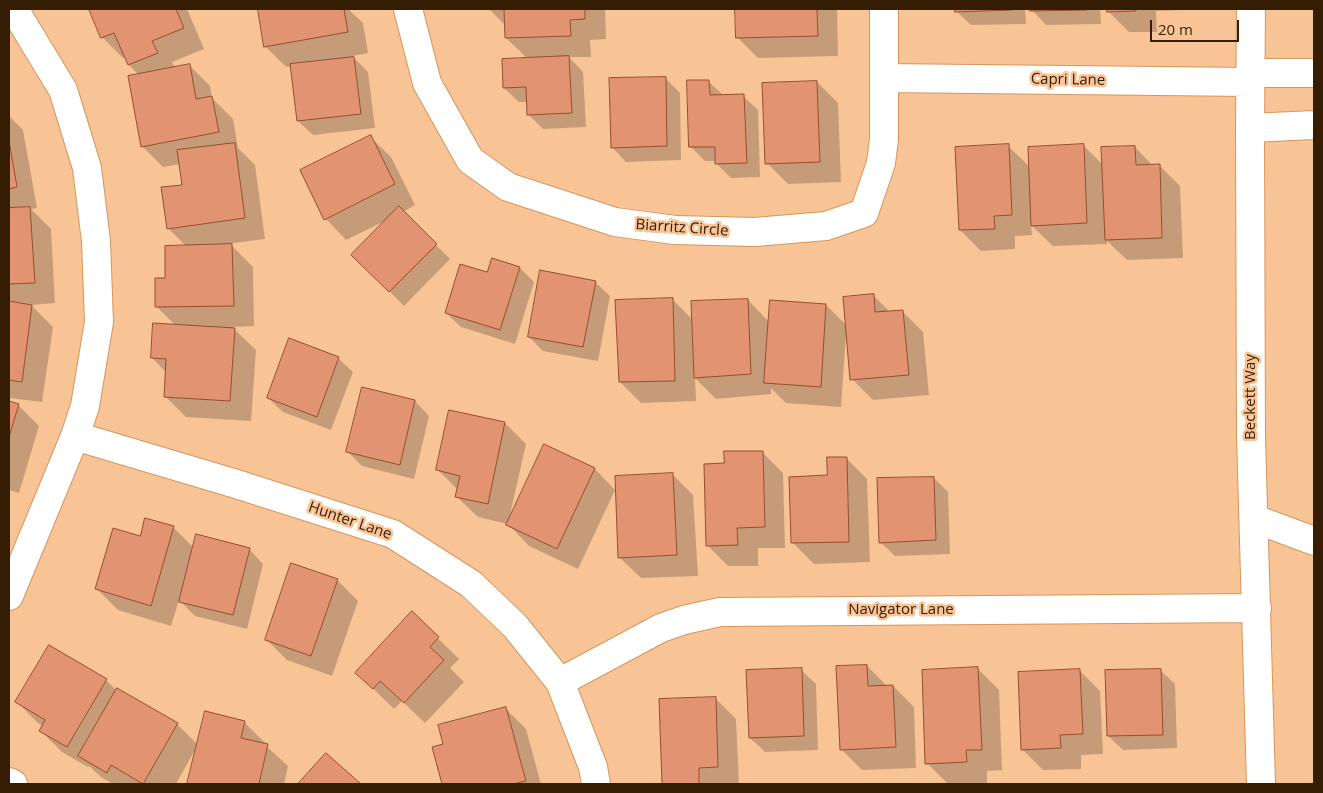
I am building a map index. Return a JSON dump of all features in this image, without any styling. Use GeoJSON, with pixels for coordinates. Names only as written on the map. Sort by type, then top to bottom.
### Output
{"type":"FeatureCollection","features":[{"type":"Feature","properties":{"kind":"street"},"geometry":{"type":"LineString","coordinates":[[9,596],[75,436],[84,406],[99,322],[96,241],[87,168],[63,90],[14,9]]}},
{"type":"Feature","properties":{"kind":"street","name":"Biarritz Circle"},"geometry":{"type":"LineString","coordinates":[[408,9],[428,83],[470,160],[508,187],[615,222],[675,230],[755,232],[826,226],[864,213],[882,163],[885,78],[884,9]]}},
{"type":"Feature","properties":{"kind":"street","name":"Beckett Way"},"geometry":{"type":"LineString","coordinates":[[1251,9],[1251,437],[1261,784]]}},
{"type":"Feature","properties":{"kind":"street","name":"Capri Lane"},"geometry":{"type":"LineString","coordinates":[[885,78],[1250,78],[1314,73]]}},
{"type":"Feature","properties":{"kind":"street"},"geometry":{"type":"LineString","coordinates":[[1250,128],[1314,125]]}},
{"type":"Feature","properties":{"kind":"street","name":"Hunter Lane"},"geometry":{"type":"LineString","coordinates":[[75,436],[233,483],[392,534],[471,584],[515,626],[560,682],[593,767],[596,784]]}},
{"type":"Feature","properties":{"kind":"street"},"geometry":{"type":"LineString","coordinates":[[1254,519],[1314,541]]}},
{"type":"Feature","properties":{"kind":"street","name":"Navigator Lane"},"geometry":{"type":"LineString","coordinates":[[560,682],[660,628],[684,620],[720,612],[1257,608]]}},
{"type":"Feature","properties":{"kind":"street"},"geometry":{"type":"LineString","coordinates":[[9,782],[13,784]]}},
{"type":"Feature","properties":{"kind":"building"},"geometry":{"type":"Polygon","coordinates":[[[89,9],[176,9],[184,28],[152,41],[158,53],[128,65],[114,33],[101,38],[89,9]]]}},
{"type":"Feature","properties":{"kind":"building"},"geometry":{"type":"Polygon","coordinates":[[[258,9],[344,9],[348,32],[264,47],[258,9]]]}},
{"type":"Feature","properties":{"kind":"building"},"geometry":{"type":"Polygon","coordinates":[[[504,9],[585,9],[585,19],[570,20],[571,36],[505,38],[504,9]]]}},
{"type":"Feature","properties":{"kind":"building"},"geometry":{"type":"Polygon","coordinates":[[[735,9],[817,9],[818,36],[736,38],[735,9]]]}},
{"type":"Feature","properties":{"kind":"building"},"geometry":{"type":"Polygon","coordinates":[[[955,9],[1012,9],[1012,10],[955,12],[955,9]]]}},
{"type":"Feature","properties":{"kind":"building"},"geometry":{"type":"Polygon","coordinates":[[[1030,9],[1087,9],[1087,10],[1030,11],[1030,9]]]}},
{"type":"Feature","properties":{"kind":"building"},"geometry":{"type":"Polygon","coordinates":[[[1107,9],[1136,9],[1136,11],[1107,12],[1107,9]]]}},
{"type":"Feature","properties":{"kind":"building"},"geometry":{"type":"Polygon","coordinates":[[[569,56],[572,113],[527,115],[526,87],[503,88],[502,59],[569,56]]]}},
{"type":"Feature","properties":{"kind":"building"},"geometry":{"type":"Polygon","coordinates":[[[354,57],[361,114],[297,121],[290,64],[354,57]]]}},
{"type":"Feature","properties":{"kind":"building"},"geometry":{"type":"Polygon","coordinates":[[[190,64],[196,99],[212,96],[219,132],[141,147],[128,76],[190,64]]]}},
{"type":"Feature","properties":{"kind":"building"},"geometry":{"type":"Polygon","coordinates":[[[666,77],[667,146],[611,148],[609,78],[666,77]]]}},
{"type":"Feature","properties":{"kind":"building"},"geometry":{"type":"Polygon","coordinates":[[[687,80],[709,80],[710,95],[744,94],[747,163],[715,164],[715,147],[689,147],[687,80]]]}},
{"type":"Feature","properties":{"kind":"building"},"geometry":{"type":"Polygon","coordinates":[[[817,81],[820,162],[765,164],[762,83],[817,81]]]}},
{"type":"Feature","properties":{"kind":"building"},"geometry":{"type":"Polygon","coordinates":[[[371,135],[395,184],[324,220],[300,170],[371,135]]]}},
{"type":"Feature","properties":{"kind":"building"},"geometry":{"type":"Polygon","coordinates":[[[9,141],[17,187],[9,189],[9,141]]]}},
{"type":"Feature","properties":{"kind":"building"},"geometry":{"type":"Polygon","coordinates":[[[235,143],[245,218],[167,229],[161,187],[182,185],[177,150],[235,143]]]}},
{"type":"Feature","properties":{"kind":"building"},"geometry":{"type":"Polygon","coordinates":[[[1009,144],[1012,215],[994,216],[995,229],[959,230],[955,147],[1009,144]]]}},
{"type":"Feature","properties":{"kind":"building"},"geometry":{"type":"Polygon","coordinates":[[[1084,144],[1087,223],[1031,226],[1028,147],[1084,144]]]}},
{"type":"Feature","properties":{"kind":"building"},"geometry":{"type":"Polygon","coordinates":[[[1135,146],[1136,165],[1160,164],[1162,238],[1105,240],[1101,147],[1135,146]]]}},
{"type":"Feature","properties":{"kind":"building"},"geometry":{"type":"Polygon","coordinates":[[[399,206],[437,244],[389,292],[351,255],[399,206]]]}},
{"type":"Feature","properties":{"kind":"building"},"geometry":{"type":"Polygon","coordinates":[[[30,207],[35,283],[9,284],[9,208],[30,207]]]}},
{"type":"Feature","properties":{"kind":"building"},"geometry":{"type":"Polygon","coordinates":[[[232,244],[234,306],[155,307],[155,278],[165,278],[165,246],[232,244]]]}},
{"type":"Feature","properties":{"kind":"building"},"geometry":{"type":"Polygon","coordinates":[[[492,258],[520,267],[500,330],[445,313],[460,264],[487,272],[492,258]]]}},
{"type":"Feature","properties":{"kind":"building"},"geometry":{"type":"Polygon","coordinates":[[[540,270],[596,281],[583,347],[528,337],[540,270]]]}},
{"type":"Feature","properties":{"kind":"building"},"geometry":{"type":"Polygon","coordinates":[[[874,294],[875,312],[903,310],[909,375],[850,380],[843,297],[874,294]]]}},
{"type":"Feature","properties":{"kind":"building"},"geometry":{"type":"Polygon","coordinates":[[[673,298],[675,381],[619,382],[615,300],[673,298]]]}},
{"type":"Feature","properties":{"kind":"building"},"geometry":{"type":"Polygon","coordinates":[[[748,299],[751,374],[694,378],[691,301],[748,299]]]}},
{"type":"Feature","properties":{"kind":"building"},"geometry":{"type":"Polygon","coordinates":[[[770,300],[826,304],[821,387],[764,383],[770,300]]]}},
{"type":"Feature","properties":{"kind":"building"},"geometry":{"type":"Polygon","coordinates":[[[9,301],[32,305],[22,382],[9,380],[9,301]]]}},
{"type":"Feature","properties":{"kind":"building"},"geometry":{"type":"Polygon","coordinates":[[[153,323],[235,328],[230,401],[164,397],[166,359],[151,358],[153,323]]]}},
{"type":"Feature","properties":{"kind":"building"},"geometry":{"type":"Polygon","coordinates":[[[289,338],[339,357],[317,417],[267,398],[289,338]]]}},
{"type":"Feature","properties":{"kind":"building"},"geometry":{"type":"Polygon","coordinates":[[[362,387],[415,400],[400,465],[346,452],[362,387]]]}},
{"type":"Feature","properties":{"kind":"building"},"geometry":{"type":"Polygon","coordinates":[[[9,401],[19,404],[9,437],[9,401]]]}},
{"type":"Feature","properties":{"kind":"building"},"geometry":{"type":"Polygon","coordinates":[[[449,410],[505,422],[488,504],[455,497],[460,476],[436,470],[449,410]]]}},
{"type":"Feature","properties":{"kind":"building"},"geometry":{"type":"Polygon","coordinates":[[[544,444],[595,468],[557,549],[506,525],[544,444]]]}},
{"type":"Feature","properties":{"kind":"building"},"geometry":{"type":"Polygon","coordinates":[[[724,451],[763,451],[765,527],[737,528],[738,545],[706,546],[704,464],[724,463],[724,451]]]}},
{"type":"Feature","properties":{"kind":"building"},"geometry":{"type":"Polygon","coordinates":[[[827,457],[847,457],[849,542],[791,543],[789,477],[827,475],[827,457]]]}},
{"type":"Feature","properties":{"kind":"building"},"geometry":{"type":"Polygon","coordinates":[[[673,473],[677,555],[618,558],[615,476],[673,473]]]}},
{"type":"Feature","properties":{"kind":"building"},"geometry":{"type":"Polygon","coordinates":[[[934,477],[936,540],[879,543],[877,478],[934,477]]]}},
{"type":"Feature","properties":{"kind":"building"},"geometry":{"type":"Polygon","coordinates":[[[145,518],[174,526],[151,606],[95,589],[113,528],[140,536],[145,518]]]}},
{"type":"Feature","properties":{"kind":"building"},"geometry":{"type":"Polygon","coordinates":[[[196,534],[250,548],[233,615],[179,602],[196,534]]]}},
{"type":"Feature","properties":{"kind":"building"},"geometry":{"type":"Polygon","coordinates":[[[291,563],[338,579],[311,656],[265,640],[291,563]]]}},
{"type":"Feature","properties":{"kind":"building"},"geometry":{"type":"Polygon","coordinates":[[[412,611],[439,637],[430,647],[444,660],[404,703],[380,681],[373,689],[355,673],[412,611]]]}},
{"type":"Feature","properties":{"kind":"building"},"geometry":{"type":"Polygon","coordinates":[[[49,645],[107,679],[67,747],[39,731],[45,720],[15,702],[49,645]]]}},
{"type":"Feature","properties":{"kind":"building"},"geometry":{"type":"Polygon","coordinates":[[[867,665],[868,686],[893,685],[896,747],[840,750],[836,666],[867,665]]]}},
{"type":"Feature","properties":{"kind":"building"},"geometry":{"type":"Polygon","coordinates":[[[978,667],[982,750],[966,750],[967,762],[925,764],[922,670],[978,667]]]}},
{"type":"Feature","properties":{"kind":"building"},"geometry":{"type":"Polygon","coordinates":[[[802,668],[804,736],[749,738],[746,670],[802,668]]]}},
{"type":"Feature","properties":{"kind":"building"},"geometry":{"type":"Polygon","coordinates":[[[1080,669],[1083,734],[1060,735],[1061,748],[1021,750],[1018,672],[1080,669]]]}},
{"type":"Feature","properties":{"kind":"building"},"geometry":{"type":"Polygon","coordinates":[[[1161,669],[1163,735],[1107,736],[1105,670],[1161,669]]]}},
{"type":"Feature","properties":{"kind":"building"},"geometry":{"type":"Polygon","coordinates":[[[117,688],[178,723],[143,784],[111,765],[107,773],[78,756],[117,688]]]}},
{"type":"Feature","properties":{"kind":"building"},"geometry":{"type":"Polygon","coordinates":[[[716,697],[718,767],[699,768],[699,784],[662,784],[659,699],[716,697]]]}},
{"type":"Feature","properties":{"kind":"building"},"geometry":{"type":"Polygon","coordinates":[[[506,707],[526,781],[513,784],[442,784],[432,747],[443,744],[438,725],[506,707]]]}},
{"type":"Feature","properties":{"kind":"building"},"geometry":{"type":"Polygon","coordinates":[[[205,711],[245,721],[241,738],[268,744],[259,784],[187,784],[205,711]]]}},
{"type":"Feature","properties":{"kind":"building"},"geometry":{"type":"Polygon","coordinates":[[[326,753],[361,784],[298,784],[326,753]]]}}]}
